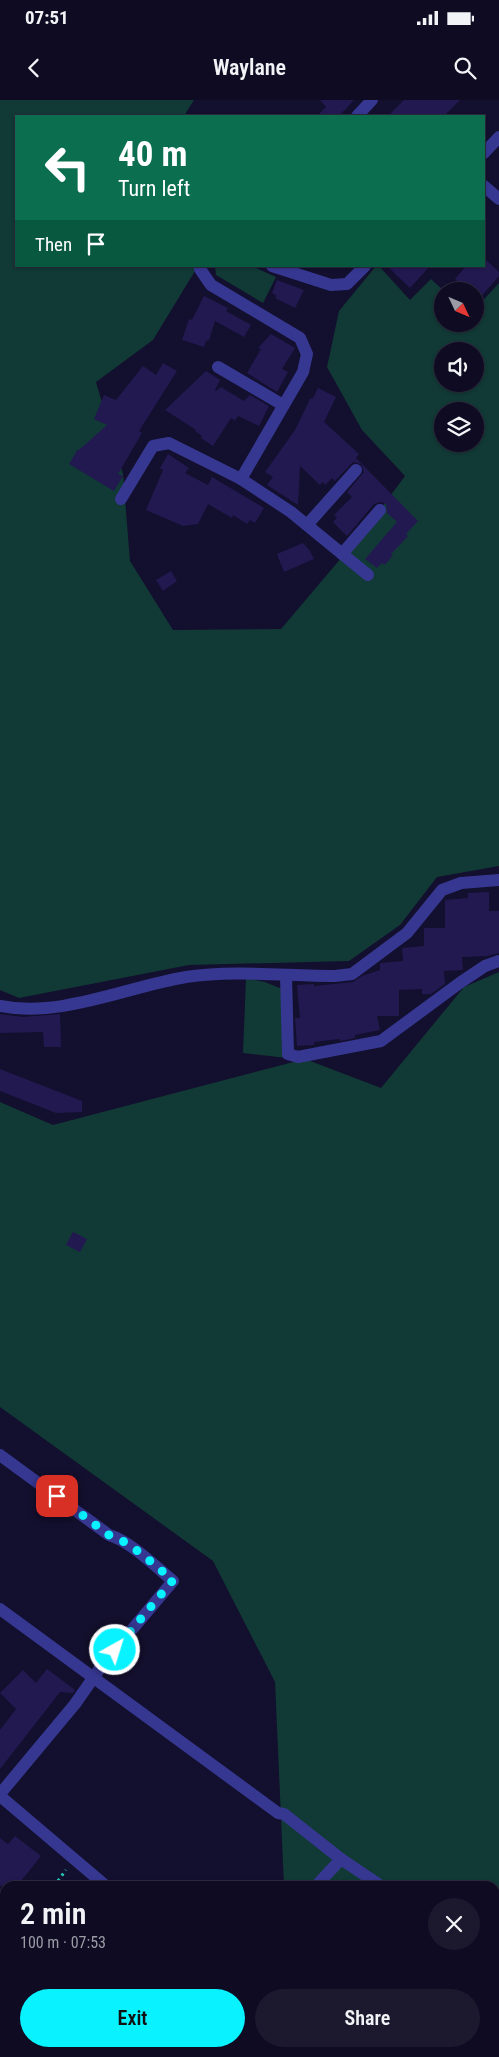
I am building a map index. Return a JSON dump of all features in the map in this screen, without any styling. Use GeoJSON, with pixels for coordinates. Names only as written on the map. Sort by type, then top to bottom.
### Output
{"type":"FeatureCollection","features":[{"type":"Feature","properties":{"kind":"street"},"geometry":{"type":"LineString","coordinates":[[358,115],[372,100]]}},
{"type":"Feature","properties":{"kind":"street"},"geometry":{"type":"LineString","coordinates":[[485,151],[499,138]]}},
{"type":"Feature","properties":{"kind":"street"},"geometry":{"type":"LineString","coordinates":[[485,187],[499,200]]}},
{"type":"Feature","properties":{"kind":"street"},"geometry":{"type":"LineString","coordinates":[[201,267],[200,269],[212,284],[300,338],[307,354],[303,372],[242,478]]}},
{"type":"Feature","properties":{"kind":"street"},"geometry":{"type":"LineString","coordinates":[[275,267],[330,286],[347,284],[364,267]]}},
{"type":"Feature","properties":{"kind":"street"},"geometry":{"type":"LineString","coordinates":[[218,367],[283,405]]}},
{"type":"Feature","properties":{"kind":"street"},"geometry":{"type":"LineString","coordinates":[[121,499],[153,446],[169,443],[242,478],[291,512],[368,576]]}},
{"type":"Feature","properties":{"kind":"street"},"geometry":{"type":"LineString","coordinates":[[307,525],[356,470]]}},
{"type":"Feature","properties":{"kind":"street"},"geometry":{"type":"LineString","coordinates":[[342,554],[380,510]]}},
{"type":"Feature","properties":{"kind":"street"},"geometry":{"type":"LineString","coordinates":[[0,1006],[13,1008],[53,1008],[195,976],[221,974],[335,976],[352,974],[407,933],[442,890],[461,882],[499,880]]}},
{"type":"Feature","properties":{"kind":"street"},"geometry":{"type":"LineString","coordinates":[[286,975],[288,1054],[298,1057],[381,1041],[477,972],[499,961]]}},
{"type":"Feature","properties":{"kind":"street"},"geometry":{"type":"LineString","coordinates":[[0,1455],[173,1580],[0,1795],[100,1881]]}},
{"type":"Feature","properties":{"kind":"street"},"geometry":{"type":"LineString","coordinates":[[0,1609],[374,1881]]}},
{"type":"Feature","properties":{"kind":"street"},"geometry":{"type":"LineString","coordinates":[[321,1881],[341,1859]]}},
{"type":"Feature","properties":{"kind":"path"},"geometry":{"type":"LineString","coordinates":[[58,1881],[73,1859]]}},
{"type":"Feature","properties":{"kind":"green space"},"geometry":{"type":"Polygon","coordinates":[[[0,100],[194,100],[185,115],[15,115],[15,267],[197,267],[153,340],[96,382],[123,474],[130,561],[173,630],[281,629],[364,531],[405,476],[362,430],[327,367],[339,311],[375,267],[380,267],[410,300],[431,279],[434,282],[434,332],[484,332],[484,299],[499,283],[499,866],[437,877],[400,925],[349,961],[189,965],[19,998],[0,990],[0,100]]]}},
{"type":"Feature","properties":{"kind":"green space"},"geometry":{"type":"Polygon","coordinates":[[[215,267],[254,267],[276,277],[263,303],[216,275],[215,267]]]}},
{"type":"Feature","properties":{"kind":"green space"},"geometry":{"type":"Polygon","coordinates":[[[499,972],[499,1881],[284,1881],[275,1682],[213,1561],[0,1407],[0,1102],[53,1125],[305,1059],[381,1088],[464,987],[499,972]]]}},
{"type":"Feature","properties":{"kind":"green space"},"geometry":{"type":"Polygon","coordinates":[[[246,978],[265,982],[287,991],[287,1058],[243,1053],[246,978]]]}},
{"type":"Feature","properties":{"kind":"building"},"geometry":{"type":"Polygon","coordinates":[[[320,100],[354,100],[340,115],[318,115],[326,107],[320,100]]]}},
{"type":"Feature","properties":{"kind":"building"},"geometry":{"type":"Polygon","coordinates":[[[404,100],[460,100],[445,115],[389,115],[404,100]]]}},
{"type":"Feature","properties":{"kind":"building"},"geometry":{"type":"Polygon","coordinates":[[[485,259],[499,272],[499,276],[484,293],[484,282],[458,282],[455,279],[465,267],[485,267],[485,259]]]}},
{"type":"Feature","properties":{"kind":"building"},"geometry":{"type":"Polygon","coordinates":[[[388,267],[429,267],[410,288],[388,267]]]}},
{"type":"Feature","properties":{"kind":"building"},"geometry":{"type":"Polygon","coordinates":[[[277,280],[304,290],[295,308],[275,298],[277,296],[272,293],[277,280]]]}},
{"type":"Feature","properties":{"kind":"building"},"geometry":{"type":"Polygon","coordinates":[[[204,296],[228,308],[226,311],[251,325],[244,337],[215,321],[209,340],[206,341],[204,347],[182,340],[189,319],[192,320],[204,296]]]}},
{"type":"Feature","properties":{"kind":"building"},"geometry":{"type":"Polygon","coordinates":[[[271,334],[295,348],[282,369],[288,372],[277,392],[247,373],[261,349],[258,348],[271,334]]]}},
{"type":"Feature","properties":{"kind":"building"},"geometry":{"type":"Polygon","coordinates":[[[163,363],[177,371],[139,431],[142,433],[118,474],[123,476],[114,491],[69,464],[78,449],[107,425],[94,419],[104,395],[116,400],[143,366],[156,375],[163,363]]]}},
{"type":"Feature","properties":{"kind":"building"},"geometry":{"type":"Polygon","coordinates":[[[206,371],[220,380],[216,391],[221,387],[244,401],[250,395],[269,406],[259,426],[238,416],[235,421],[231,418],[213,446],[201,438],[202,436],[196,430],[165,410],[206,371]]]}},
{"type":"Feature","properties":{"kind":"building"},"geometry":{"type":"Polygon","coordinates":[[[318,388],[336,397],[324,422],[359,454],[356,458],[418,521],[406,534],[408,536],[391,554],[393,555],[385,565],[382,563],[377,568],[365,559],[397,522],[387,513],[386,504],[381,502],[374,504],[347,536],[333,522],[337,518],[334,515],[352,497],[347,492],[364,472],[361,464],[353,462],[335,481],[332,478],[325,485],[323,482],[320,485],[300,466],[298,505],[267,485],[273,477],[265,472],[295,430],[310,399],[313,398],[318,388]]]}},
{"type":"Feature","properties":{"kind":"building"},"geometry":{"type":"Polygon","coordinates":[[[168,454],[189,468],[185,473],[208,485],[212,477],[264,508],[255,523],[250,520],[247,524],[233,515],[232,518],[208,504],[198,524],[183,526],[146,510],[163,470],[160,468],[168,454]]]}},
{"type":"Feature","properties":{"kind":"building"},"geometry":{"type":"Polygon","coordinates":[[[303,543],[314,559],[284,572],[277,554],[303,543]]]}},
{"type":"Feature","properties":{"kind":"building"},"geometry":{"type":"Polygon","coordinates":[[[171,571],[177,581],[163,591],[156,580],[171,571]]]}},
{"type":"Feature","properties":{"kind":"building"},"geometry":{"type":"Polygon","coordinates":[[[489,892],[489,911],[499,911],[499,953],[487,956],[462,957],[463,970],[444,971],[445,984],[431,994],[422,994],[422,989],[399,990],[399,1016],[377,1016],[380,1030],[355,1035],[355,1038],[340,1041],[340,1039],[314,1042],[314,1045],[297,1046],[295,1018],[300,1018],[297,985],[314,984],[314,986],[353,982],[362,976],[380,970],[380,963],[403,961],[402,948],[424,946],[424,928],[445,928],[445,900],[468,898],[468,893],[489,892]]]}},
{"type":"Feature","properties":{"kind":"building"},"geometry":{"type":"Polygon","coordinates":[[[0,1014],[23,1017],[60,1014],[61,1047],[44,1047],[43,1032],[0,1033],[0,1014]]]}},
{"type":"Feature","properties":{"kind":"building"},"geometry":{"type":"Polygon","coordinates":[[[0,1069],[82,1101],[82,1112],[56,1113],[0,1091],[0,1069]]]}},
{"type":"Feature","properties":{"kind":"building"},"geometry":{"type":"Polygon","coordinates":[[[73,1232],[87,1239],[80,1252],[66,1245],[73,1232]]]}},
{"type":"Feature","properties":{"kind":"building"},"geometry":{"type":"Polygon","coordinates":[[[47,1669],[75,1690],[73,1693],[60,1692],[0,1769],[0,1730],[16,1709],[0,1693],[23,1670],[36,1683],[47,1669]]]}},
{"type":"Feature","properties":{"kind":"building"},"geometry":{"type":"Polygon","coordinates":[[[15,1836],[41,1856],[21,1881],[0,1881],[0,1838],[8,1844],[15,1836]]]}},
{"type":"Feature","properties":{"kind":"route"},"geometry":{"type":"LineString","coordinates":[[57,1496],[173,1580],[115,1650]]}}]}
